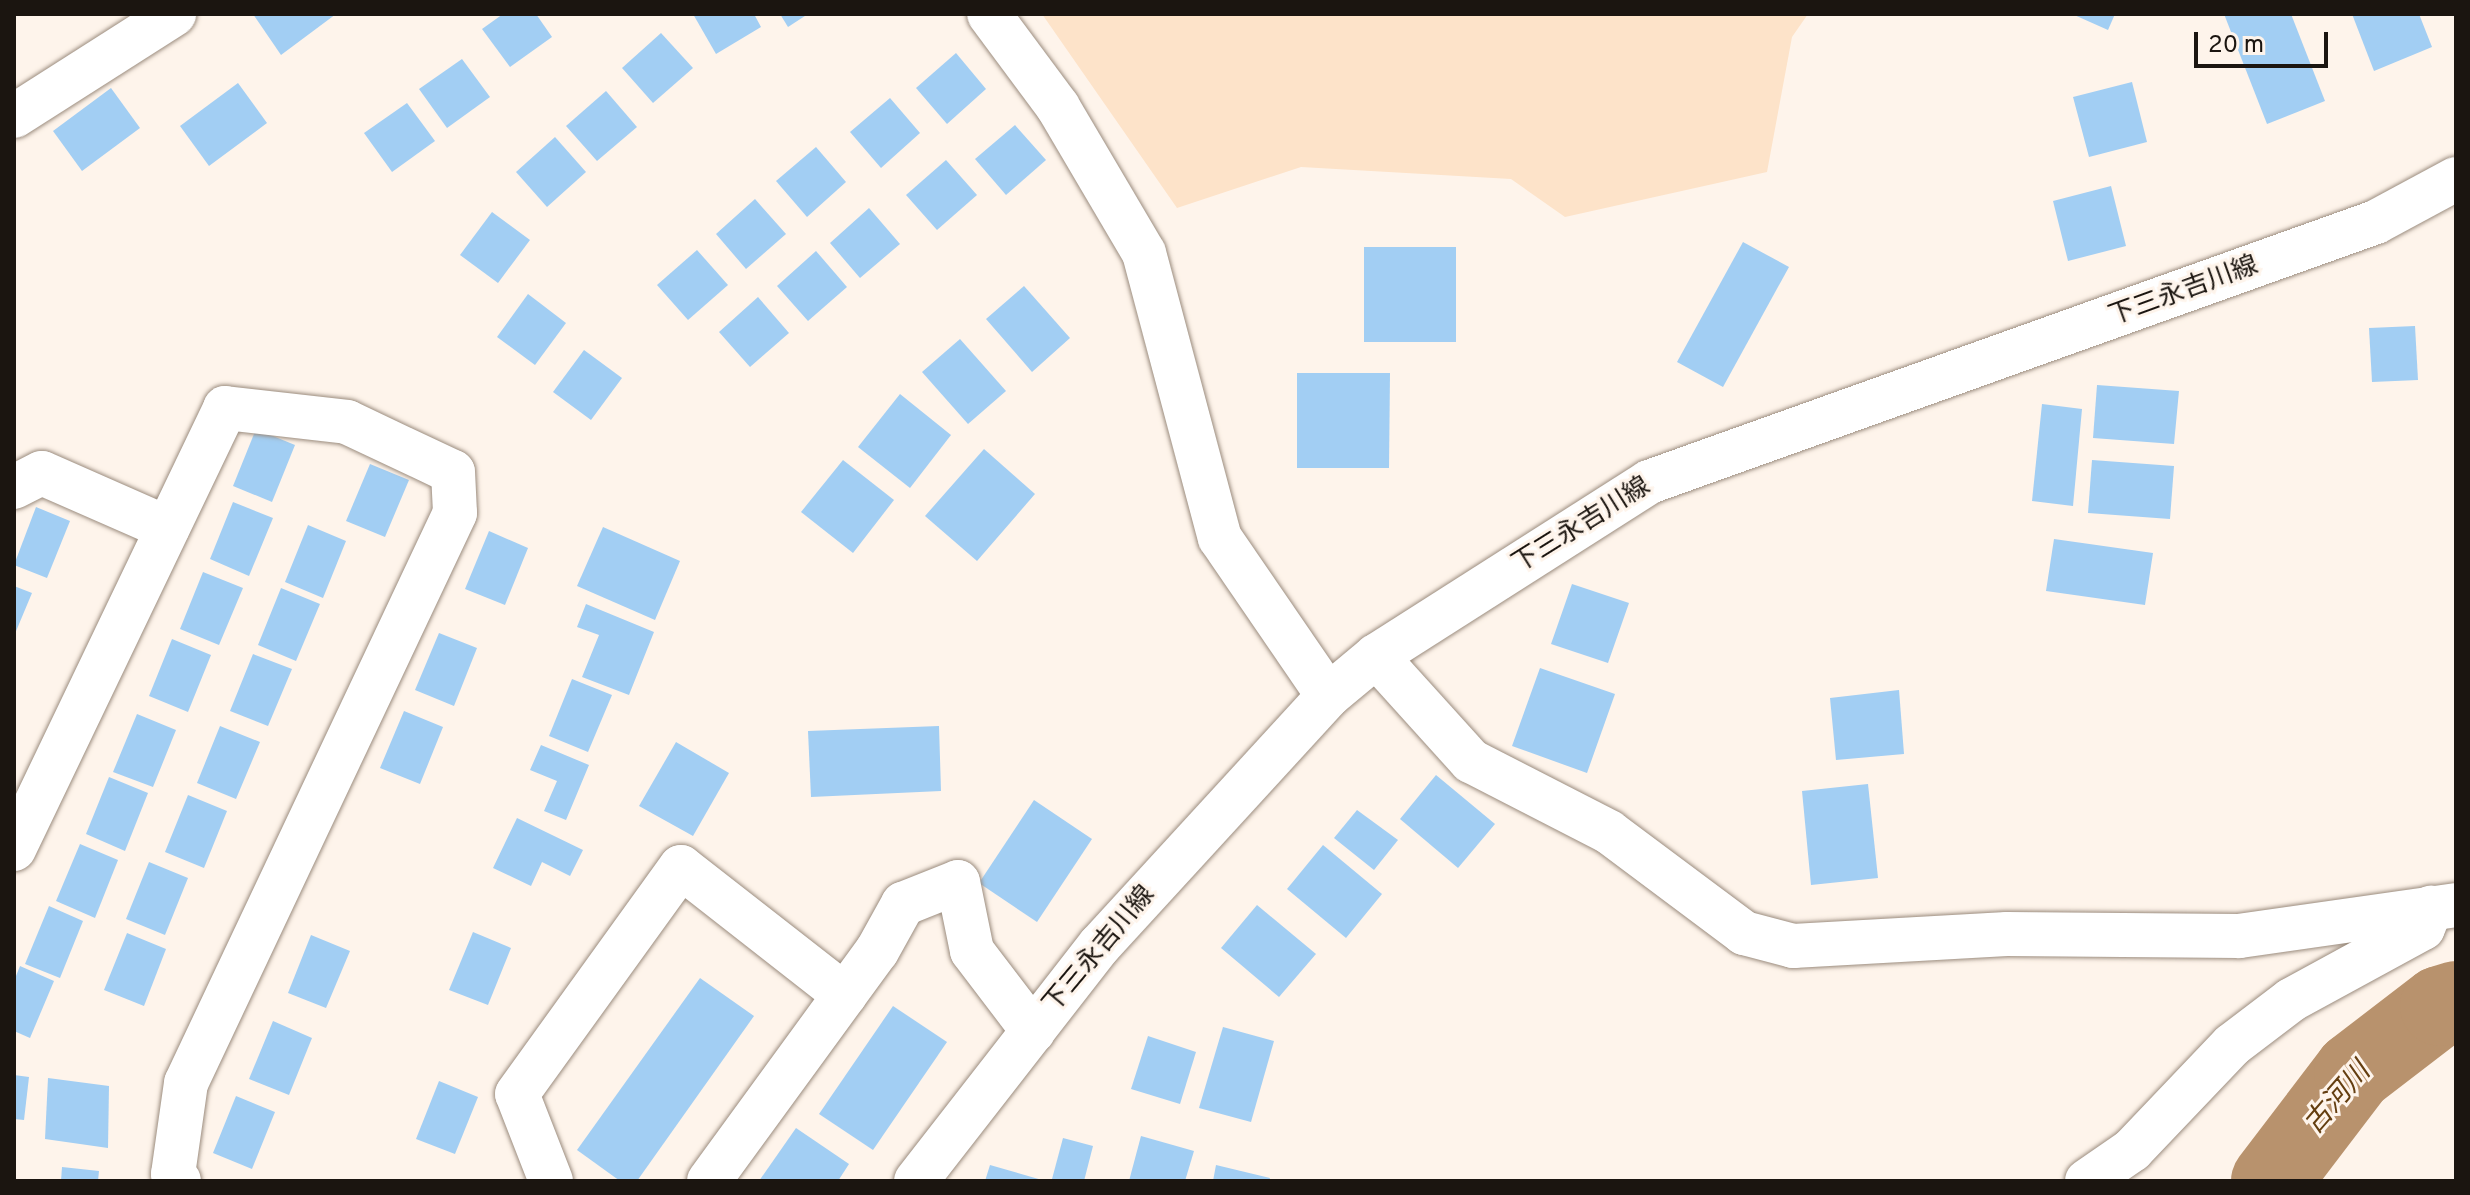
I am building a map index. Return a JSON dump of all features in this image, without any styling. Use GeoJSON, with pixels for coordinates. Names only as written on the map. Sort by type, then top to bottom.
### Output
{"type":"FeatureCollection","features":[{"type":"Feature","properties":{"kind":"street"},"geometry":{"type":"LineString","coordinates":[[14,116],[174,14]]}},
{"type":"Feature","properties":{"kind":"street"},"geometry":{"type":"LineString","coordinates":[[989,14],[1058,107],[1144,253],[1220,538],[1328,696]]}},
{"type":"Feature","properties":{"kind":"street","name":"下三永吉川線"},"geometry":{"type":"LineString","coordinates":[[916,1181],[1100,945],[1328,696],[1376,656],[1649,482],[2376,222],[2456,179]]}},
{"type":"Feature","properties":{"kind":"street"},"geometry":{"type":"LineString","coordinates":[[14,849],[225,408],[347,422],[453,472],[455,513],[186,1083],[173,1174],[179,1181]]}},
{"type":"Feature","properties":{"kind":"street"},"geometry":{"type":"LineString","coordinates":[[14,487],[42,473],[167,528]]}},
{"type":"Feature","properties":{"kind":"street"},"geometry":{"type":"LineString","coordinates":[[1376,656],[1471,761],[1609,832],[1744,933],[1793,946],[2007,934],[2239,936],[2444,907]]}},
{"type":"Feature","properties":{"kind":"street"},"geometry":{"type":"LineString","coordinates":[[551,1181],[517,1094],[681,867],[845,995]]}},
{"type":"Feature","properties":{"kind":"street"},"geometry":{"type":"LineString","coordinates":[[709,1181],[845,995],[903,904],[958,882],[972,951],[1033,1031]]}},
{"type":"Feature","properties":{"kind":"street"},"geometry":{"type":"LineString","coordinates":[[2087,1181],[2132,1150],[2232,1045],[2291,1000],[2423,928],[2444,907]]}},
{"type":"Feature","properties":{"kind":"shaded area"},"geometry":{"type":"Polygon","coordinates":[[[1042,14],[1808,14],[1792,37],[1767,172],[1565,217],[1511,179],[1301,167],[1177,208],[1042,14]]]}},
{"type":"Feature","properties":{"kind":"building"},"geometry":{"type":"Polygon","coordinates":[[[253,14],[336,14],[281,55],[253,14]]]}},
{"type":"Feature","properties":{"kind":"building"},"geometry":{"type":"Polygon","coordinates":[[[503,14],[536,14],[552,37],[510,67],[482,29],[503,14]]]}},
{"type":"Feature","properties":{"kind":"building"},"geometry":{"type":"Polygon","coordinates":[[[693,14],[754,14],[761,27],[716,54],[693,14]]]}},
{"type":"Feature","properties":{"kind":"building"},"geometry":{"type":"Polygon","coordinates":[[[780,14],[808,14],[788,27],[780,14]]]}},
{"type":"Feature","properties":{"kind":"building"},"geometry":{"type":"Polygon","coordinates":[[[2072,14],[2115,14],[2108,30],[2072,14]]]}},
{"type":"Feature","properties":{"kind":"building"},"geometry":{"type":"Polygon","coordinates":[[[2224,14],[2291,14],[2325,101],[2267,124],[2224,14]]]}},
{"type":"Feature","properties":{"kind":"building"},"geometry":{"type":"Polygon","coordinates":[[[2352,14],[2419,14],[2432,47],[2374,71],[2352,14]]]}},
{"type":"Feature","properties":{"kind":"building"},"geometry":{"type":"Polygon","coordinates":[[[661,33],[693,68],[653,103],[622,68],[661,33]]]}},
{"type":"Feature","properties":{"kind":"building"},"geometry":{"type":"Polygon","coordinates":[[[956,53],[986,89],[947,124],[916,88],[956,53]]]}},
{"type":"Feature","properties":{"kind":"building"},"geometry":{"type":"Polygon","coordinates":[[[462,59],[490,97],[447,128],[419,89],[462,59]]]}},
{"type":"Feature","properties":{"kind":"building"},"geometry":{"type":"Polygon","coordinates":[[[2132,82],[2147,142],[2089,157],[2073,97],[2132,82]]]}},
{"type":"Feature","properties":{"kind":"building"},"geometry":{"type":"Polygon","coordinates":[[[238,83],[267,123],[209,166],[180,126],[238,83]]]}},
{"type":"Feature","properties":{"kind":"building"},"geometry":{"type":"Polygon","coordinates":[[[111,88],[140,128],[82,171],[53,131],[111,88]]]}},
{"type":"Feature","properties":{"kind":"building"},"geometry":{"type":"Polygon","coordinates":[[[606,91],[637,127],[597,161],[566,126],[606,91]]]}},
{"type":"Feature","properties":{"kind":"building"},"geometry":{"type":"Polygon","coordinates":[[[890,98],[920,133],[881,168],[850,132],[890,98]]]}},
{"type":"Feature","properties":{"kind":"building"},"geometry":{"type":"Polygon","coordinates":[[[407,103],[435,141],[392,172],[364,133],[407,103]]]}},
{"type":"Feature","properties":{"kind":"building"},"geometry":{"type":"Polygon","coordinates":[[[1015,125],[1046,160],[1006,195],[975,159],[1015,125]]]}},
{"type":"Feature","properties":{"kind":"building"},"geometry":{"type":"Polygon","coordinates":[[[555,137],[586,172],[547,207],[516,172],[555,137]]]}},
{"type":"Feature","properties":{"kind":"building"},"geometry":{"type":"Polygon","coordinates":[[[816,147],[846,182],[807,217],[776,181],[816,147]]]}},
{"type":"Feature","properties":{"kind":"building"},"geometry":{"type":"Polygon","coordinates":[[[946,160],[977,195],[937,230],[906,195],[946,160]]]}},
{"type":"Feature","properties":{"kind":"building"},"geometry":{"type":"Polygon","coordinates":[[[2111,186],[2126,246],[2068,261],[2053,201],[2111,186]]]}},
{"type":"Feature","properties":{"kind":"building"},"geometry":{"type":"Polygon","coordinates":[[[755,199],[786,234],[746,269],[716,234],[755,199]]]}},
{"type":"Feature","properties":{"kind":"building"},"geometry":{"type":"Polygon","coordinates":[[[869,208],[900,244],[860,278],[830,243],[869,208]]]}},
{"type":"Feature","properties":{"kind":"building"},"geometry":{"type":"Polygon","coordinates":[[[492,212],[530,240],[498,283],[460,255],[492,212]]]}},
{"type":"Feature","properties":{"kind":"building"},"geometry":{"type":"Polygon","coordinates":[[[1743,242],[1789,267],[1723,387],[1677,362],[1743,242]]]}},
{"type":"Feature","properties":{"kind":"building"},"geometry":{"type":"Polygon","coordinates":[[[1364,247],[1456,247],[1456,342],[1364,342],[1364,247]]]}},
{"type":"Feature","properties":{"kind":"building"},"geometry":{"type":"Polygon","coordinates":[[[697,250],[728,285],[688,320],[657,285],[697,250]]]}},
{"type":"Feature","properties":{"kind":"building"},"geometry":{"type":"Polygon","coordinates":[[[816,251],[847,287],[808,321],[777,286],[816,251]]]}},
{"type":"Feature","properties":{"kind":"building"},"geometry":{"type":"Polygon","coordinates":[[[1024,286],[1070,338],[1032,372],[986,319],[1024,286]]]}},
{"type":"Feature","properties":{"kind":"building"},"geometry":{"type":"Polygon","coordinates":[[[528,294],[566,323],[535,365],[497,337],[528,294]]]}},
{"type":"Feature","properties":{"kind":"building"},"geometry":{"type":"Polygon","coordinates":[[[758,297],[789,333],[750,367],[719,332],[758,297]]]}},
{"type":"Feature","properties":{"kind":"building"},"geometry":{"type":"Polygon","coordinates":[[[2415,326],[2418,380],[2372,382],[2369,328],[2415,326]]]}},
{"type":"Feature","properties":{"kind":"building"},"geometry":{"type":"Polygon","coordinates":[[[960,339],[1006,391],[968,424],[922,372],[960,339]]]}},
{"type":"Feature","properties":{"kind":"building"},"geometry":{"type":"Polygon","coordinates":[[[584,350],[622,378],[591,420],[553,392],[584,350]]]}},
{"type":"Feature","properties":{"kind":"building"},"geometry":{"type":"Polygon","coordinates":[[[1297,373],[1390,373],[1389,468],[1297,468],[1297,373]]]}},
{"type":"Feature","properties":{"kind":"building"},"geometry":{"type":"Polygon","coordinates":[[[2097,385],[2179,391],[2174,444],[2093,438],[2097,385]]]}},
{"type":"Feature","properties":{"kind":"building"},"geometry":{"type":"Polygon","coordinates":[[[900,394],[951,435],[910,488],[858,447],[900,394]]]}},
{"type":"Feature","properties":{"kind":"building"},"geometry":{"type":"Polygon","coordinates":[[[2042,404],[2082,409],[2073,506],[2032,501],[2042,404]]]}},
{"type":"Feature","properties":{"kind":"building"},"geometry":{"type":"Polygon","coordinates":[[[256,429],[295,445],[272,502],[233,486],[256,429]]]}},
{"type":"Feature","properties":{"kind":"building"},"geometry":{"type":"Polygon","coordinates":[[[984,449],[1035,494],[977,561],[925,516],[984,449]]]}},
{"type":"Feature","properties":{"kind":"building"},"geometry":{"type":"Polygon","coordinates":[[[843,460],[894,500],[853,553],[801,512],[843,460]]]}},
{"type":"Feature","properties":{"kind":"building"},"geometry":{"type":"Polygon","coordinates":[[[2092,460],[2174,466],[2170,519],[2088,513],[2092,460]]]}},
{"type":"Feature","properties":{"kind":"building"},"geometry":{"type":"Polygon","coordinates":[[[370,464],[409,480],[385,537],[346,521],[370,464]]]}},
{"type":"Feature","properties":{"kind":"building"},"geometry":{"type":"Polygon","coordinates":[[[233,502],[273,518],[249,576],[210,559],[233,502]]]}},
{"type":"Feature","properties":{"kind":"building"},"geometry":{"type":"Polygon","coordinates":[[[36,507],[70,521],[47,578],[14,565],[36,507]]]}},
{"type":"Feature","properties":{"kind":"building"},"geometry":{"type":"Polygon","coordinates":[[[308,525],[346,541],[323,598],[285,582],[308,525]]]}},
{"type":"Feature","properties":{"kind":"building"},"geometry":{"type":"Polygon","coordinates":[[[603,527],[680,561],[655,620],[577,586],[603,527]]]}},
{"type":"Feature","properties":{"kind":"building"},"geometry":{"type":"Polygon","coordinates":[[[489,531],[528,548],[505,605],[465,589],[489,531]]]}},
{"type":"Feature","properties":{"kind":"building"},"geometry":{"type":"Polygon","coordinates":[[[2054,539],[2153,553],[2145,605],[2046,591],[2054,539]]]}},
{"type":"Feature","properties":{"kind":"building"},"geometry":{"type":"Polygon","coordinates":[[[203,572],[243,588],[219,645],[180,629],[203,572]]]}},
{"type":"Feature","properties":{"kind":"building"},"geometry":{"type":"Polygon","coordinates":[[[1572,584],[1629,603],[1608,663],[1551,644],[1572,584]]]}},
{"type":"Feature","properties":{"kind":"building"},"geometry":{"type":"Polygon","coordinates":[[[14,586],[32,593],[14,636],[14,586]]]}},
{"type":"Feature","properties":{"kind":"building"},"geometry":{"type":"Polygon","coordinates":[[[281,588],[320,604],[296,661],[258,645],[281,588]]]}},
{"type":"Feature","properties":{"kind":"building"},"geometry":{"type":"Polygon","coordinates":[[[586,604],[654,632],[629,695],[582,677],[599,635],[577,627],[586,604]]]}},
{"type":"Feature","properties":{"kind":"building"},"geometry":{"type":"Polygon","coordinates":[[[439,633],[477,648],[454,706],[415,690],[439,633]]]}},
{"type":"Feature","properties":{"kind":"building"},"geometry":{"type":"Polygon","coordinates":[[[172,639],[211,655],[188,712],[149,696],[172,639]]]}},
{"type":"Feature","properties":{"kind":"building"},"geometry":{"type":"Polygon","coordinates":[[[253,654],[292,669],[268,726],[230,711],[253,654]]]}},
{"type":"Feature","properties":{"kind":"building"},"geometry":{"type":"Polygon","coordinates":[[[1540,668],[1615,694],[1587,773],[1512,746],[1540,668]]]}},
{"type":"Feature","properties":{"kind":"building"},"geometry":{"type":"Polygon","coordinates":[[[572,679],[612,695],[588,752],[549,736],[572,679]]]}},
{"type":"Feature","properties":{"kind":"building"},"geometry":{"type":"Polygon","coordinates":[[[1899,690],[1904,754],[1836,760],[1830,698],[1899,690]]]}},
{"type":"Feature","properties":{"kind":"building"},"geometry":{"type":"Polygon","coordinates":[[[404,711],[443,727],[420,784],[380,768],[404,711]]]}},
{"type":"Feature","properties":{"kind":"building"},"geometry":{"type":"Polygon","coordinates":[[[137,714],[176,730],[153,787],[113,772],[137,714]]]}},
{"type":"Feature","properties":{"kind":"building"},"geometry":{"type":"Polygon","coordinates":[[[220,726],[260,742],[236,799],[197,783],[220,726]]]}},
{"type":"Feature","properties":{"kind":"building"},"geometry":{"type":"Polygon","coordinates":[[[939,726],[941,791],[811,797],[808,731],[939,726]]]}},
{"type":"Feature","properties":{"kind":"building"},"geometry":{"type":"Polygon","coordinates":[[[676,742],[729,773],[693,836],[639,806],[676,742]]]}},
{"type":"Feature","properties":{"kind":"building"},"geometry":{"type":"Polygon","coordinates":[[[541,745],[589,765],[566,820],[544,811],[557,781],[530,770],[541,745]]]}},
{"type":"Feature","properties":{"kind":"building"},"geometry":{"type":"Polygon","coordinates":[[[1436,775],[1495,824],[1458,868],[1400,819],[1436,775]]]}},
{"type":"Feature","properties":{"kind":"building"},"geometry":{"type":"Polygon","coordinates":[[[109,777],[148,793],[125,851],[86,834],[109,777]]]}},
{"type":"Feature","properties":{"kind":"building"},"geometry":{"type":"Polygon","coordinates":[[[1868,784],[1878,878],[1811,885],[1802,791],[1868,784]]]}},
{"type":"Feature","properties":{"kind":"building"},"geometry":{"type":"Polygon","coordinates":[[[188,795],[227,811],[204,868],[165,852],[188,795]]]}},
{"type":"Feature","properties":{"kind":"building"},"geometry":{"type":"Polygon","coordinates":[[[1034,800],[1092,839],[1037,922],[979,883],[1034,800]]]}},
{"type":"Feature","properties":{"kind":"building"},"geometry":{"type":"Polygon","coordinates":[[[1357,810],[1398,840],[1374,870],[1334,838],[1357,810]]]}},
{"type":"Feature","properties":{"kind":"building"},"geometry":{"type":"Polygon","coordinates":[[[517,818],[583,850],[570,876],[542,862],[531,886],[493,868],[517,818]]]}},
{"type":"Feature","properties":{"kind":"building"},"geometry":{"type":"Polygon","coordinates":[[[80,844],[118,860],[95,918],[56,901],[80,844]]]}},
{"type":"Feature","properties":{"kind":"building"},"geometry":{"type":"Polygon","coordinates":[[[1323,845],[1382,894],[1346,938],[1287,889],[1323,845]]]}},
{"type":"Feature","properties":{"kind":"building"},"geometry":{"type":"Polygon","coordinates":[[[149,862],[188,878],[165,935],[126,919],[149,862]]]}},
{"type":"Feature","properties":{"kind":"building"},"geometry":{"type":"Polygon","coordinates":[[[1257,905],[1316,954],[1279,997],[1221,948],[1257,905]]]}},
{"type":"Feature","properties":{"kind":"building"},"geometry":{"type":"Polygon","coordinates":[[[49,906],[83,921],[60,978],[25,964],[49,906]]]}},
{"type":"Feature","properties":{"kind":"building"},"geometry":{"type":"Polygon","coordinates":[[[473,932],[511,948],[488,1005],[449,990],[473,932]]]}},
{"type":"Feature","properties":{"kind":"building"},"geometry":{"type":"Polygon","coordinates":[[[127,933],[166,949],[144,1006],[104,990],[127,933]]]}},
{"type":"Feature","properties":{"kind":"building"},"geometry":{"type":"Polygon","coordinates":[[[311,935],[350,951],[326,1008],[288,993],[311,935]]]}},
{"type":"Feature","properties":{"kind":"building"},"geometry":{"type":"Polygon","coordinates":[[[20,966],[54,981],[30,1038],[14,1031],[14,981],[20,966]]]}},
{"type":"Feature","properties":{"kind":"building"},"geometry":{"type":"Polygon","coordinates":[[[700,978],[754,1016],[637,1181],[620,1181],[577,1150],[700,978]]]}},
{"type":"Feature","properties":{"kind":"building"},"geometry":{"type":"Polygon","coordinates":[[[893,1006],[947,1042],[873,1150],[819,1114],[893,1006]]]}},
{"type":"Feature","properties":{"kind":"building"},"geometry":{"type":"Polygon","coordinates":[[[273,1021],[312,1038],[289,1095],[249,1079],[273,1021]]]}},
{"type":"Feature","properties":{"kind":"building"},"geometry":{"type":"Polygon","coordinates":[[[1223,1027],[1274,1041],[1251,1122],[1199,1108],[1223,1027]]]}},
{"type":"Feature","properties":{"kind":"building"},"geometry":{"type":"Polygon","coordinates":[[[1148,1036],[1196,1052],[1180,1104],[1131,1089],[1148,1036]]]}},
{"type":"Feature","properties":{"kind":"building"},"geometry":{"type":"Polygon","coordinates":[[[14,1075],[29,1077],[24,1120],[14,1119],[14,1075]]]}},
{"type":"Feature","properties":{"kind":"building"},"geometry":{"type":"Polygon","coordinates":[[[48,1078],[109,1086],[108,1148],[45,1139],[48,1078]]]}},
{"type":"Feature","properties":{"kind":"building"},"geometry":{"type":"Polygon","coordinates":[[[439,1081],[478,1097],[455,1154],[416,1139],[439,1081]]]}},
{"type":"Feature","properties":{"kind":"building"},"geometry":{"type":"Polygon","coordinates":[[[236,1096],[275,1112],[252,1169],[213,1153],[236,1096]]]}},
{"type":"Feature","properties":{"kind":"building"},"geometry":{"type":"Polygon","coordinates":[[[796,1128],[849,1164],[838,1181],[759,1181],[796,1128]]]}},
{"type":"Feature","properties":{"kind":"building"},"geometry":{"type":"Polygon","coordinates":[[[1141,1136],[1194,1151],[1185,1181],[1129,1181],[1141,1136]]]}},
{"type":"Feature","properties":{"kind":"building"},"geometry":{"type":"Polygon","coordinates":[[[1063,1138],[1093,1146],[1084,1181],[1052,1179],[1063,1138]]]}},
{"type":"Feature","properties":{"kind":"building"},"geometry":{"type":"Polygon","coordinates":[[[990,1165],[1042,1180],[1042,1181],[985,1181],[990,1165]]]}},
{"type":"Feature","properties":{"kind":"building"},"geometry":{"type":"Polygon","coordinates":[[[1216,1165],[1270,1178],[1269,1181],[1213,1181],[1216,1165]]]}},
{"type":"Feature","properties":{"kind":"building"},"geometry":{"type":"Polygon","coordinates":[[[62,1167],[99,1171],[98,1181],[61,1181],[62,1167]]]}},
{"type":"Feature","properties":{"kind":"waterway","name":"古河川"},"geometry":{"type":"LineString","coordinates":[[2271,1181],[2354,1072],[2440,1006],[2456,1001]]}}]}
